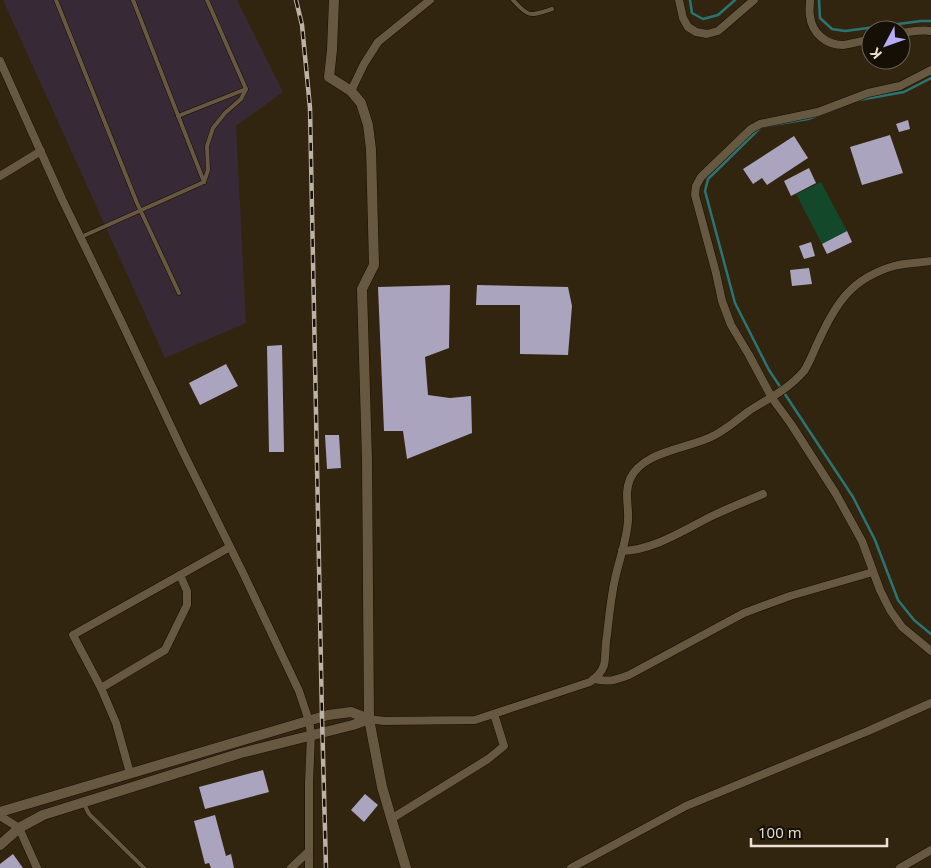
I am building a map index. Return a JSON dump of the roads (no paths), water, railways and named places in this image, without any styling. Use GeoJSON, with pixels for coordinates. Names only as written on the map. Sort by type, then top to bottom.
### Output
{"type":"FeatureCollection","features":[{"type":"Feature","properties":{"kind":"street"},"geometry":{"type":"LineString","coordinates":[[334,0],[329,77],[351,92],[360,104],[368,125],[372,149],[374,266],[362,289],[367,459],[370,719],[382,787],[406,868]]}},
{"type":"Feature","properties":{"kind":"street"},"geometry":{"type":"LineString","coordinates":[[351,92],[364,64],[378,42],[430,0]]}},
{"type":"Feature","properties":{"kind":"street"},"geometry":{"type":"LineString","coordinates":[[679,0],[683,18],[688,27],[696,32],[707,34],[718,31],[754,0]]}},
{"type":"Feature","properties":{"kind":"street"},"geometry":{"type":"LineString","coordinates":[[810,0],[809,14],[811,21],[817,33],[825,40],[840,45],[861,41]]}},
{"type":"Feature","properties":{"kind":"street"},"geometry":{"type":"LineString","coordinates":[[911,32],[931,31]]}},
{"type":"Feature","properties":{"kind":"street"},"geometry":{"type":"LineString","coordinates":[[0,61],[183,452],[300,691],[311,734],[309,868]]}},
{"type":"Feature","properties":{"kind":"street"},"geometry":{"type":"LineString","coordinates":[[931,70],[900,86],[868,94],[818,112],[760,124],[750,129],[701,177],[695,191],[695,200],[722,301],[732,325],[791,424],[836,494],[862,541],[884,600],[902,627],[931,650]]}},
{"type":"Feature","properties":{"kind":"street"},"geometry":{"type":"LineString","coordinates":[[0,176],[41,151]]}},
{"type":"Feature","properties":{"kind":"street"},"geometry":{"type":"LineString","coordinates":[[0,812],[328,715],[351,712],[370,719],[384,721],[476,720],[590,682],[600,674],[604,664],[606,636],[615,579],[628,520],[626,500],[627,488],[631,477],[642,465],[652,458],[717,435],[752,409],[785,389],[803,372],[836,307],[848,292],[874,273],[895,266],[931,261]]}},
{"type":"Feature","properties":{"kind":"street"},"geometry":{"type":"LineString","coordinates":[[622,551],[635,551],[648,547],[716,514],[763,494]]}},
{"type":"Feature","properties":{"kind":"street"},"geometry":{"type":"LineString","coordinates":[[130,773],[116,723],[101,688],[73,635],[230,547]]}},
{"type":"Feature","properties":{"kind":"street"},"geometry":{"type":"LineString","coordinates":[[594,679],[608,682],[629,675],[696,637],[744,613],[790,596],[873,572]]}},
{"type":"Feature","properties":{"kind":"street"},"geometry":{"type":"LineString","coordinates":[[101,688],[165,650],[187,605],[187,591],[180,575]]}},
{"type":"Feature","properties":{"kind":"street"},"geometry":{"type":"LineString","coordinates":[[570,868],[686,806],[931,703]]}},
{"type":"Feature","properties":{"kind":"street"},"geometry":{"type":"LineString","coordinates":[[391,819],[488,759],[504,746],[494,714]]}},
{"type":"Feature","properties":{"kind":"street"},"geometry":{"type":"LineString","coordinates":[[0,845],[19,828],[43,814],[241,753],[370,719]]}},
{"type":"Feature","properties":{"kind":"street"},"geometry":{"type":"LineString","coordinates":[[0,816],[19,828],[37,868]]}},
{"type":"Feature","properties":{"kind":"street"},"geometry":{"type":"LineString","coordinates":[[900,868],[931,850]]}},
{"type":"Feature","properties":{"kind":"street"},"geometry":{"type":"LineString","coordinates":[[291,868],[308,852]]}},
{"type":"Feature","properties":{"kind":"lane"},"geometry":{"type":"LineString","coordinates":[[56,0],[140,211],[180,293]]}},
{"type":"Feature","properties":{"kind":"lane"},"geometry":{"type":"LineString","coordinates":[[133,0],[204,182]]}},
{"type":"Feature","properties":{"kind":"lane"},"geometry":{"type":"LineString","coordinates":[[207,0],[246,89]]}},
{"type":"Feature","properties":{"kind":"lane"},"geometry":{"type":"LineString","coordinates":[[513,0],[522,10],[533,15],[552,9]]}},
{"type":"Feature","properties":{"kind":"lane"},"geometry":{"type":"LineString","coordinates":[[81,237],[204,182],[208,170],[207,146],[213,128],[225,113],[241,99],[246,89]]}},
{"type":"Feature","properties":{"kind":"lane"},"geometry":{"type":"LineString","coordinates":[[178,116],[246,89]]}},
{"type":"Feature","properties":{"kind":"lane"},"geometry":{"type":"LineString","coordinates":[[83,802],[89,814],[144,868]]}},
{"type":"Feature","properties":{"kind":"waterway"},"geometry":{"type":"LineString","coordinates":[[690,0],[692,13],[703,19],[718,15],[735,0]]}},
{"type":"Feature","properties":{"kind":"waterway"},"geometry":{"type":"LineString","coordinates":[[819,0],[820,18],[832,29],[845,31],[931,21]]}},
{"type":"Feature","properties":{"kind":"waterway"},"geometry":{"type":"LineString","coordinates":[[859,100],[904,92],[931,78]]}},
{"type":"Feature","properties":{"kind":"waterway"},"geometry":{"type":"LineString","coordinates":[[840,107],[808,119],[761,127],[708,179],[705,191],[735,303],[769,370],[853,497],[875,540],[898,600],[914,620],[931,634]]}},
{"type":"Feature","properties":{"kind":"railway"},"geometry":{"type":"LineString","coordinates":[[296,0],[302,25],[310,108],[326,868]]}}]}
